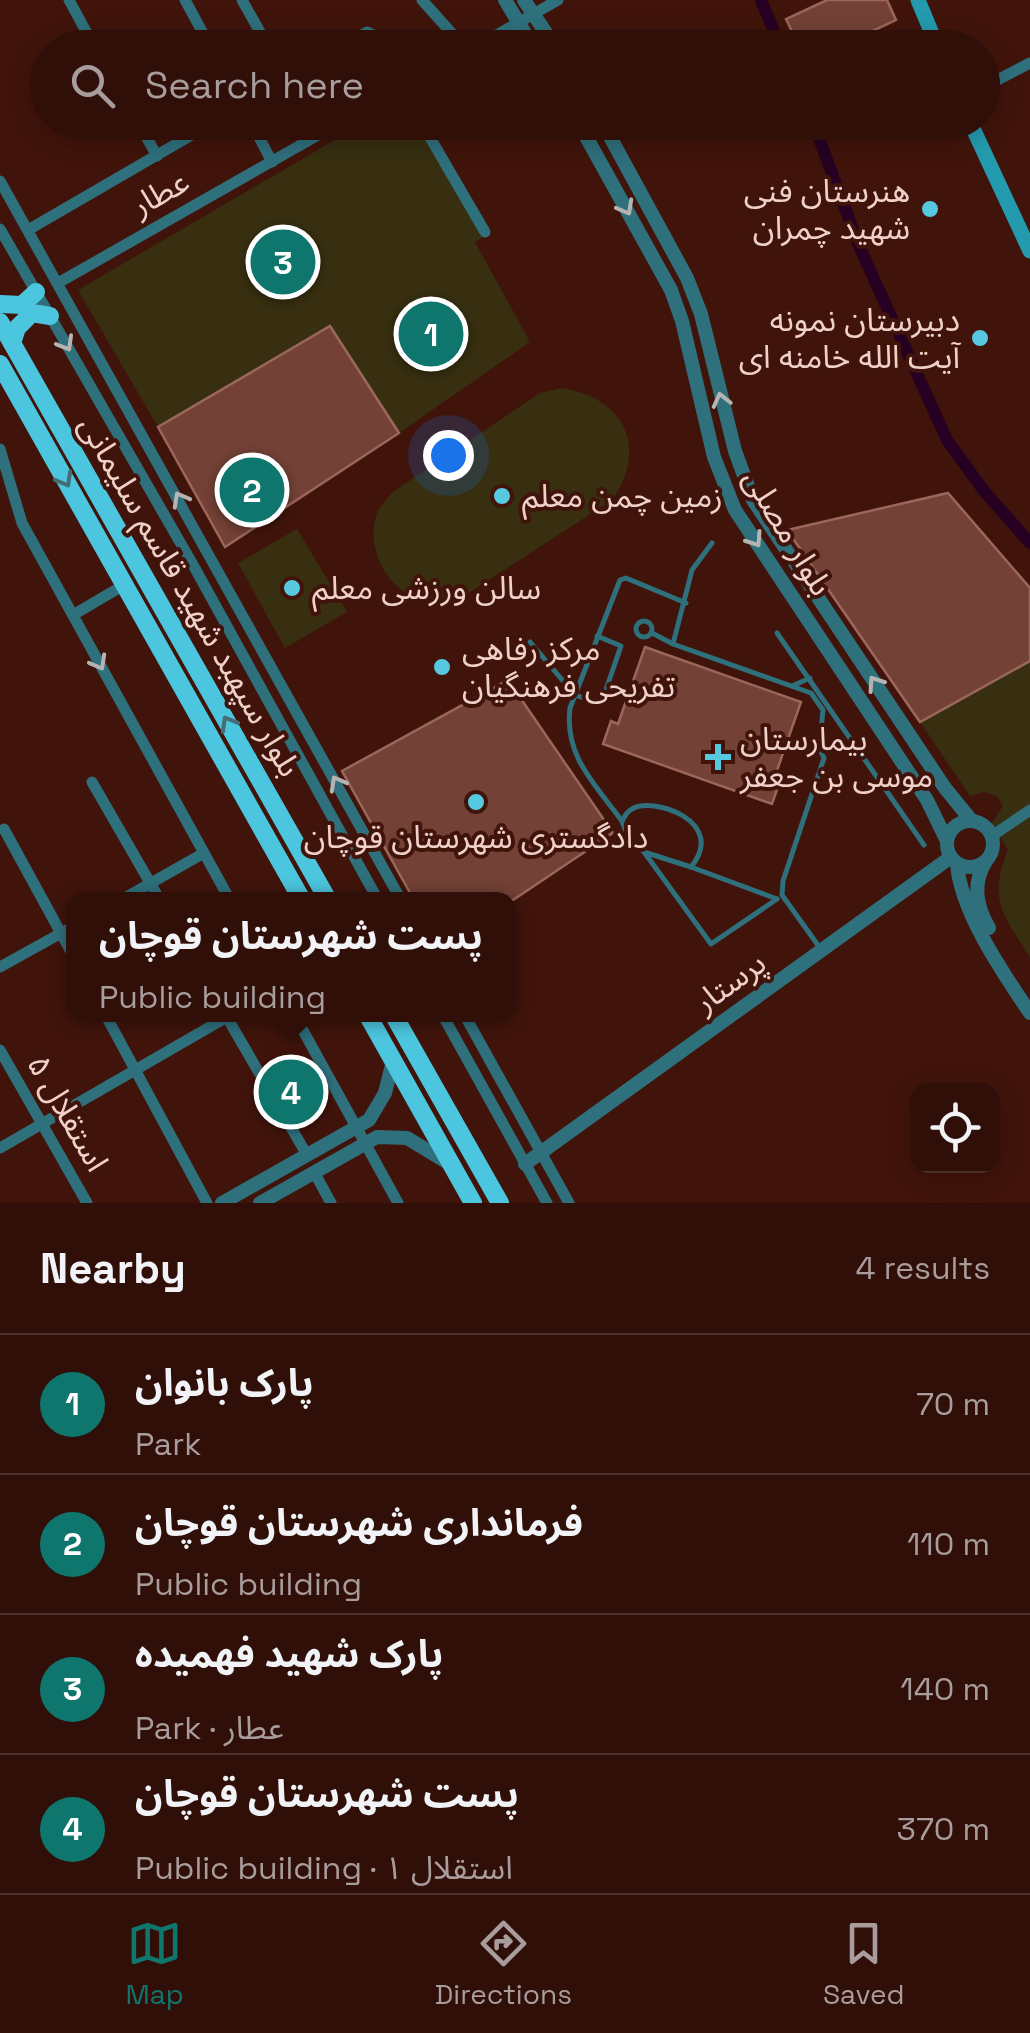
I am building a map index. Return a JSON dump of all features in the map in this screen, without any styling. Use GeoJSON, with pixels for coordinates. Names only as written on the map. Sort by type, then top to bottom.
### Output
{"type":"FeatureCollection","features":[{"type":"Feature","properties":{"kind":"highway"},"geometry":{"type":"LineString","coordinates":[[0,304],[22,305],[36,292]]}},
{"type":"Feature","properties":{"kind":"highway"},"geometry":{"type":"LineString","coordinates":[[12,343],[17,328],[32,313],[50,316]]}},
{"type":"Feature","properties":{"kind":"highway","name":"بلوار سپهبد شهید قاسم سلیمانی"},"geometry":{"type":"LineString","coordinates":[[0,322],[323,892]]}},
{"type":"Feature","properties":{"kind":"highway","name":"بلوار سپهبد شهید قاسم سلیمانی"},"geometry":{"type":"LineString","coordinates":[[0,364],[297,892]]}},
{"type":"Feature","properties":{"kind":"highway"},"geometry":{"type":"LineString","coordinates":[[372,1022],[473,1203]]}},
{"type":"Feature","properties":{"kind":"highway"},"geometry":{"type":"LineString","coordinates":[[398,1022],[500,1203]]}},
{"type":"Feature","properties":{"kind":"main road"},"geometry":{"type":"LineString","coordinates":[[918,0],[930,30]]}},
{"type":"Feature","properties":{"kind":"main road"},"geometry":{"type":"LineString","coordinates":[[978,140],[1030,252]]}},
{"type":"Feature","properties":{"kind":"street"},"geometry":{"type":"LineString","coordinates":[[68,0],[86,30]]}},
{"type":"Feature","properties":{"kind":"street"},"geometry":{"type":"LineString","coordinates":[[185,0],[201,30]]}},
{"type":"Feature","properties":{"kind":"street"},"geometry":{"type":"LineString","coordinates":[[242,0],[259,30]]}},
{"type":"Feature","properties":{"kind":"street"},"geometry":{"type":"LineString","coordinates":[[422,0],[449,30]]}},
{"type":"Feature","properties":{"kind":"street"},"geometry":{"type":"LineString","coordinates":[[504,0],[523,30]]}},
{"type":"Feature","properties":{"kind":"street"},"geometry":{"type":"LineString","coordinates":[[524,0],[544,30]]}},
{"type":"Feature","properties":{"kind":"street"},"geometry":{"type":"LineString","coordinates":[[504,30],[558,0]]}},
{"type":"Feature","properties":{"kind":"street"},"geometry":{"type":"LineString","coordinates":[[1000,78],[1030,62]]}},
{"type":"Feature","properties":{"kind":"street"},"geometry":{"type":"LineString","coordinates":[[148,140],[157,156]]}},
{"type":"Feature","properties":{"kind":"street"},"geometry":{"type":"LineString","coordinates":[[28,230],[184,140]]}},
{"type":"Feature","properties":{"kind":"street"},"geometry":{"type":"LineString","coordinates":[[260,140],[272,162]]}},
{"type":"Feature","properties":{"kind":"street","name":"عطار"},"geometry":{"type":"LineString","coordinates":[[58,283],[310,140]]}},
{"type":"Feature","properties":{"kind":"street"},"geometry":{"type":"LineString","coordinates":[[432,140],[486,232]]}},
{"type":"Feature","properties":{"kind":"street","name":"بلوار مصلی"},"geometry":{"type":"LineString","coordinates":[[588,140],[671,290],[682,320],[714,456],[735,510],[927,800],[947,840]]}},
{"type":"Feature","properties":{"kind":"street","name":"بلوار مصلی"},"geometry":{"type":"LineString","coordinates":[[612,140],[686,278],[701,314],[735,451],[753,500],[945,788],[972,820]]}},
{"type":"Feature","properties":{"kind":"street"},"geometry":{"type":"LineString","coordinates":[[0,180],[397,892]]}},
{"type":"Feature","properties":{"kind":"street"},"geometry":{"type":"LineString","coordinates":[[0,229],[192,563],[374,892]]}},
{"type":"Feature","properties":{"kind":"street"},"geometry":{"type":"LineString","coordinates":[[0,448],[22,523],[226,892]]}},
{"type":"Feature","properties":{"kind":"street"},"geometry":{"type":"LineString","coordinates":[[192,563],[210,554]]}},
{"type":"Feature","properties":{"kind":"street"},"geometry":{"type":"LineString","coordinates":[[73,615],[124,585]]}},
{"type":"Feature","properties":{"kind":"street"},"geometry":{"type":"LineString","coordinates":[[92,782],[155,892]]}},
{"type":"Feature","properties":{"kind":"street"},"geometry":{"type":"LineString","coordinates":[[927,800],[940,808],[945,806],[945,788]]}},
{"type":"Feature","properties":{"kind":"street"},"geometry":{"type":"LineString","coordinates":[[992,836],[1030,810]]}},
{"type":"Feature","properties":{"kind":"street"},"geometry":{"type":"LineString","coordinates":[[972,820],[988,828],[992,836],[994,845],[977,875],[976,892],[984,918],[1028,1002],[974,919],[958,883],[947,840],[955,825],[972,820]]}},
{"type":"Feature","properties":{"kind":"street"},"geometry":{"type":"LineString","coordinates":[[4,828],[66,942]]}},
{"type":"Feature","properties":{"kind":"street"},"geometry":{"type":"LineString","coordinates":[[352,852],[370,843]]}},
{"type":"Feature","properties":{"kind":"street"},"geometry":{"type":"LineString","coordinates":[[134,892],[204,853]]}},
{"type":"Feature","properties":{"kind":"street"},"geometry":{"type":"LineString","coordinates":[[954,860],[968,867],[986,861]]}},
{"type":"Feature","properties":{"kind":"street","name":"پرستار"},"geometry":{"type":"LineString","coordinates":[[525,1164],[954,860]]}},
{"type":"Feature","properties":{"kind":"street"},"geometry":{"type":"LineString","coordinates":[[0,968],[66,930]]}},
{"type":"Feature","properties":{"kind":"street"},"geometry":{"type":"LineString","coordinates":[[109,1022],[206,1203]]}},
{"type":"Feature","properties":{"kind":"street"},"geometry":{"type":"LineString","coordinates":[[0,1148],[216,1022]]}},
{"type":"Feature","properties":{"kind":"street"},"geometry":{"type":"LineString","coordinates":[[229,1022],[307,1155]]}},
{"type":"Feature","properties":{"kind":"street"},"geometry":{"type":"LineString","coordinates":[[298,1022],[398,1203]]}},
{"type":"Feature","properties":{"kind":"street"},"geometry":{"type":"LineString","coordinates":[[446,1022],[547,1203]]}},
{"type":"Feature","properties":{"kind":"street"},"geometry":{"type":"LineString","coordinates":[[468,1022],[569,1203]]}},
{"type":"Feature","properties":{"kind":"street","name":"استقلال ۵"},"geometry":{"type":"LineString","coordinates":[[0,1050],[87,1203]]}},
{"type":"Feature","properties":{"kind":"street"},"geometry":{"type":"LineString","coordinates":[[222,1203],[369,1120],[385,1094],[393,1060]]}},
{"type":"Feature","properties":{"kind":"street"},"geometry":{"type":"LineString","coordinates":[[260,1203],[377,1137],[407,1138],[453,1166]]}},
{"type":"Feature","properties":{"kind":"street"},"geometry":{"type":"LineString","coordinates":[[314,1172],[331,1203]]}},
{"type":"Feature","properties":{"kind":"lane"},"geometry":{"type":"LineString","coordinates":[[673,644],[692,570],[712,543]]}},
{"type":"Feature","properties":{"kind":"lane"},"geometry":{"type":"LineString","coordinates":[[644,852],[776,899],[711,944],[628,836],[573,752],[568,728],[575,695],[620,580],[626,578],[686,603]]}},
{"type":"Feature","properties":{"kind":"lane"},"geometry":{"type":"LineString","coordinates":[[652,633],[810,693],[823,710],[819,748],[824,758],[783,881],[782,895],[822,950]]}},
{"type":"Feature","properties":{"kind":"lane"},"geometry":{"type":"LineString","coordinates":[[777,633],[924,845]]}},
{"type":"Feature","properties":{"kind":"lane"},"geometry":{"type":"LineString","coordinates":[[530,642],[575,695],[601,704],[621,646],[597,636]]}},
{"type":"Feature","properties":{"kind":"lane"},"geometry":{"type":"LineString","coordinates":[[792,686],[810,678]]}},
{"type":"Feature","properties":{"kind":"lane"},"geometry":{"type":"LineString","coordinates":[[622,822],[628,811],[642,806],[683,816],[699,829],[702,842],[691,867]]}},
{"type":"Feature","properties":{"kind":"shaded area"},"geometry":{"type":"Polygon","coordinates":[[[335,140],[425,140],[483,237],[475,242],[530,342],[399,433],[330,326],[158,427],[78,290],[335,140]]]}},
{"type":"Feature","properties":{"kind":"shaded area","name":"زمین چمن معلم"},"geometry":{"type":"Polygon","coordinates":[[[562,388],[601,402],[624,428],[629,462],[612,500],[461,598],[427,600],[394,583],[380,562],[374,536],[378,511],[393,492],[540,393],[562,388]]]}},
{"type":"Feature","properties":{"kind":"shaded area","name":"سالن ورزشی معلم"},"geometry":{"type":"Polygon","coordinates":[[[297,529],[347,612],[285,648],[238,563],[297,529]]]}},
{"type":"Feature","properties":{"kind":"shaded area"},"geometry":{"type":"Polygon","coordinates":[[[1030,661],[1030,958],[1001,907],[999,883],[1008,850],[992,823],[1003,806],[997,796],[985,792],[970,796],[920,722],[1030,661]]]}},
{"type":"Feature","properties":{"kind":"building"},"geometry":{"type":"Polygon","coordinates":[[[827,0],[887,0],[896,20],[875,30],[791,30],[786,19],[827,0]]]}},
{"type":"Feature","properties":{"kind":"building"},"geometry":{"type":"Polygon","coordinates":[[[330,326],[399,433],[225,547],[158,427],[330,326]]]}},
{"type":"Feature","properties":{"kind":"building"},"geometry":{"type":"Polygon","coordinates":[[[948,493],[1030,588],[1030,661],[920,722],[787,530],[948,493]]]}},
{"type":"Feature","properties":{"kind":"building"},"geometry":{"type":"Polygon","coordinates":[[[645,647],[801,702],[774,779],[780,781],[772,804],[603,744],[611,721],[618,724],[645,647]]]}},
{"type":"Feature","properties":{"kind":"building","name":"دادگستری شهرستان قوچان"},"geometry":{"type":"Polygon","coordinates":[[[508,680],[613,833],[516,898],[516,892],[410,892],[342,771],[508,680]]]}},
{"type":"Feature","properties":{"kind":"waterway"},"geometry":{"type":"LineString","coordinates":[[761,0],[774,30]]}},
{"type":"Feature","properties":{"kind":"waterway"},"geometry":{"type":"LineString","coordinates":[[820,140],[859,246],[947,440],[984,491],[1030,543]]}},
{"type":"Feature","properties":{"kind":"place","name":"هنرستان فنی شهید چمران"},"geometry":{"type":"Point","coordinates":[930,209]}},
{"type":"Feature","properties":{"kind":"place","name":"پارک شهید فهمیده"},"geometry":{"type":"Point","coordinates":[283,262]}},
{"type":"Feature","properties":{"kind":"place","name":"پارک بانوان"},"geometry":{"type":"Point","coordinates":[431,334]}},
{"type":"Feature","properties":{"kind":"place","name":"دبیرستان نمونه آیت الله خامنه ای"},"geometry":{"type":"Point","coordinates":[980,338]}},
{"type":"Feature","properties":{"kind":"place","name":"فرمانداری شهرستان قوچان"},"geometry":{"type":"Point","coordinates":[252,490]}},
{"type":"Feature","properties":{"kind":"place","name":"زمین چمن معلم"},"geometry":{"type":"Point","coordinates":[502,496]}},
{"type":"Feature","properties":{"kind":"place","name":"سالن ورزشی معلم"},"geometry":{"type":"Point","coordinates":[292,588]}},
{"type":"Feature","properties":{"kind":"place","name":"مرکز رفاهی تفریحی فرهنگیان"},"geometry":{"type":"Point","coordinates":[442,667]}},
{"type":"Feature","properties":{"kind":"place","name":"بیمارستان موسی بن جعفر"},"geometry":{"type":"Point","coordinates":[718,757]}},
{"type":"Feature","properties":{"kind":"place","name":"دادگستری شهرستان قوچان"},"geometry":{"type":"Point","coordinates":[476,802]}},
{"type":"Feature","properties":{"kind":"place","name":"پست شهرستان قوچان"},"geometry":{"type":"Point","coordinates":[291,1092]}}]}
